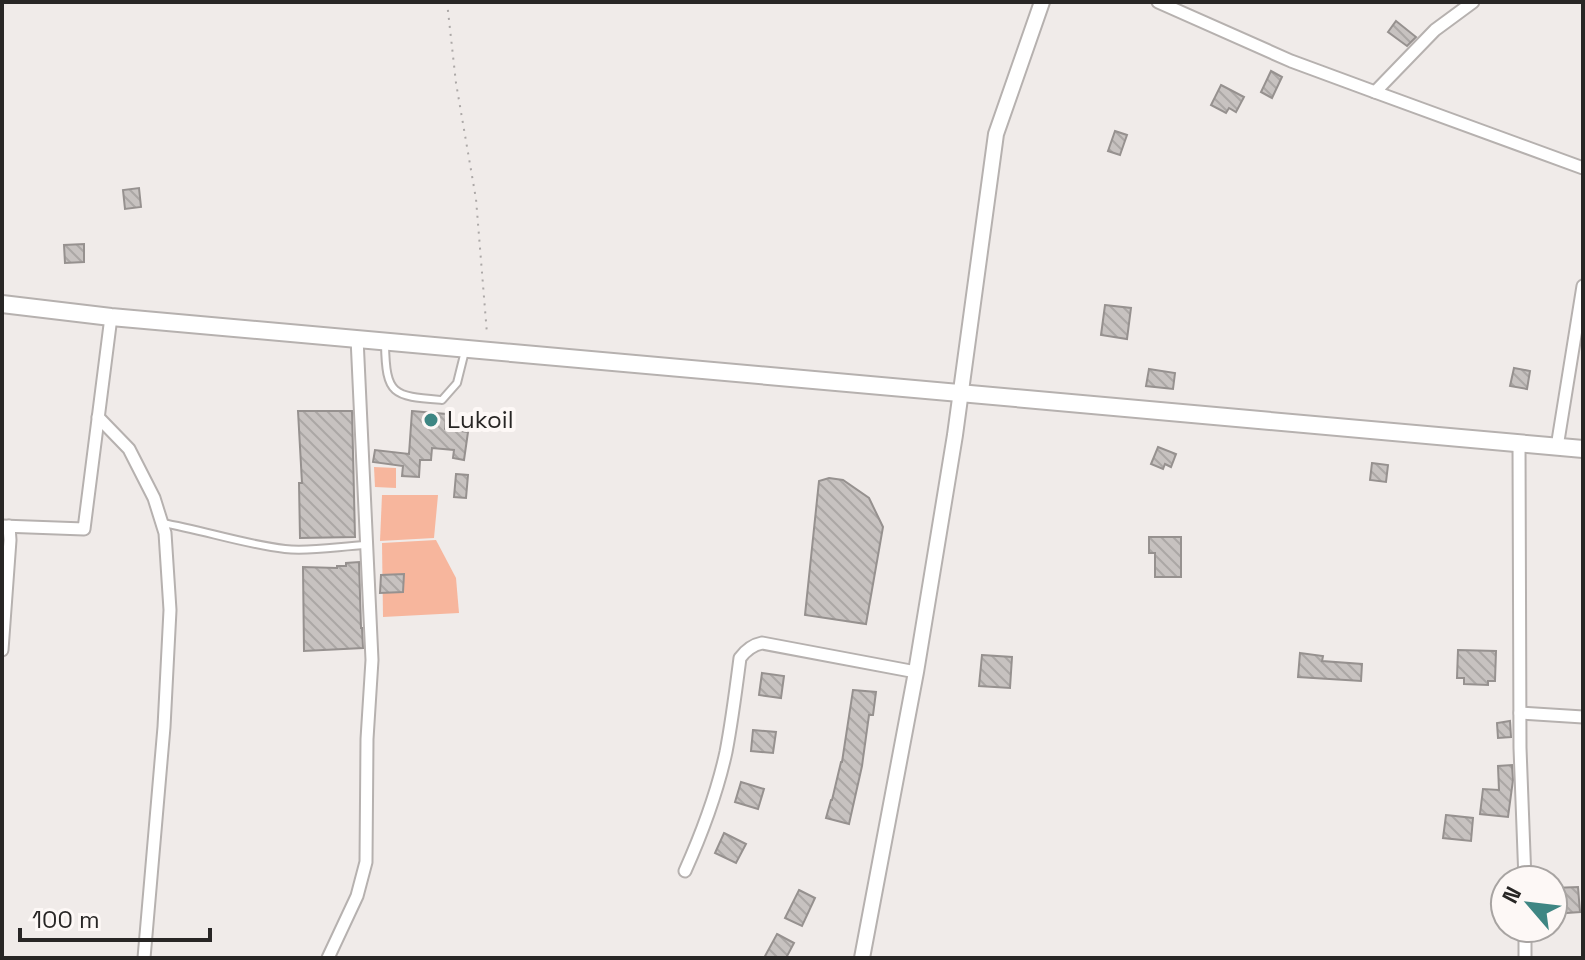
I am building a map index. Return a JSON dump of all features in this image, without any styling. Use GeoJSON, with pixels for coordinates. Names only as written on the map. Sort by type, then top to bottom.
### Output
{"type":"FeatureCollection","features":[{"type":"Feature","properties":{"kind":"main road"},"geometry":{"type":"LineString","coordinates":[[2,304],[111,317],[1583,449]]}},
{"type":"Feature","properties":{"kind":"street"},"geometry":{"type":"LineString","coordinates":[[862,958],[916,672],[962,392],[996,134],[1042,2]]}},
{"type":"Feature","properties":{"kind":"street"},"geometry":{"type":"LineString","coordinates":[[1158,2],[1291,61],[1583,168]]}},
{"type":"Feature","properties":{"kind":"street"},"geometry":{"type":"LineString","coordinates":[[1375,92],[1435,30],[1473,2]]}},
{"type":"Feature","properties":{"kind":"street"},"geometry":{"type":"LineString","coordinates":[[1557,447],[1583,286]]}},
{"type":"Feature","properties":{"kind":"street"},"geometry":{"type":"LineString","coordinates":[[2,650],[10,540],[5,526],[84,529],[111,317]]}},
{"type":"Feature","properties":{"kind":"street"},"geometry":{"type":"LineString","coordinates":[[328,958],[357,896],[366,862],[367,739],[372,660],[357,338]]}},
{"type":"Feature","properties":{"kind":"street"},"geometry":{"type":"LineString","coordinates":[[98,417],[129,449],[154,498],[165,533],[170,625],[144,958]]}},
{"type":"Feature","properties":{"kind":"street"},"geometry":{"type":"LineString","coordinates":[[1519,443],[1520,713],[1525,864]]}},
{"type":"Feature","properties":{"kind":"street"},"geometry":{"type":"LineString","coordinates":[[685,871],[717,787],[740,658],[744,653],[762,643],[916,672]]}},
{"type":"Feature","properties":{"kind":"street"},"geometry":{"type":"LineString","coordinates":[[1520,713],[1583,717]]}},
{"type":"Feature","properties":{"kind":"lane"},"geometry":{"type":"LineString","coordinates":[[385,341],[387,378],[395,390],[407,397],[442,400],[460,377],[465,348]]}},
{"type":"Feature","properties":{"kind":"lane"},"geometry":{"type":"LineString","coordinates":[[162,523],[289,550],[366,545]]}},
{"type":"Feature","properties":{"kind":"path"},"geometry":{"type":"LineString","coordinates":[[447,2],[456,83],[476,199],[488,350]]}},
{"type":"Feature","properties":{"kind":"shaded area"},"geometry":{"type":"Polygon","coordinates":[[[374,467],[396,468],[396,488],[375,487],[374,467]]]}},
{"type":"Feature","properties":{"kind":"shaded area"},"geometry":{"type":"Polygon","coordinates":[[[382,495],[438,495],[434,538],[380,541],[382,495]]]}},
{"type":"Feature","properties":{"kind":"shaded area"},"geometry":{"type":"Polygon","coordinates":[[[436,540],[456,578],[459,613],[383,617],[382,543],[436,540]]]}},
{"type":"Feature","properties":{"kind":"building"},"geometry":{"type":"Polygon","coordinates":[[[1396,21],[1416,37],[1407,46],[1388,32],[1396,21]]]}},
{"type":"Feature","properties":{"kind":"building"},"geometry":{"type":"Polygon","coordinates":[[[1271,71],[1282,77],[1272,98],[1261,92],[1271,71]]]}},
{"type":"Feature","properties":{"kind":"building"},"geometry":{"type":"Polygon","coordinates":[[[1221,85],[1244,97],[1236,112],[1229,108],[1226,113],[1211,105],[1221,85]]]}},
{"type":"Feature","properties":{"kind":"building"},"geometry":{"type":"Polygon","coordinates":[[[1115,131],[1127,135],[1120,155],[1108,151],[1115,131]]]}},
{"type":"Feature","properties":{"kind":"building"},"geometry":{"type":"Polygon","coordinates":[[[139,188],[141,207],[125,209],[123,190],[139,188]]]}},
{"type":"Feature","properties":{"kind":"building"},"geometry":{"type":"Polygon","coordinates":[[[84,244],[84,262],[65,263],[64,245],[84,244]]]}},
{"type":"Feature","properties":{"kind":"building"},"geometry":{"type":"Polygon","coordinates":[[[1105,305],[1131,308],[1127,339],[1101,335],[1105,305]]]}},
{"type":"Feature","properties":{"kind":"building"},"geometry":{"type":"Polygon","coordinates":[[[1514,368],[1530,371],[1527,389],[1510,386],[1514,368]]]}},
{"type":"Feature","properties":{"kind":"building"},"geometry":{"type":"Polygon","coordinates":[[[1149,369],[1175,373],[1173,389],[1146,386],[1149,369]]]}},
{"type":"Feature","properties":{"kind":"building"},"geometry":{"type":"Polygon","coordinates":[[[298,411],[352,411],[355,537],[300,538],[299,483],[302,483],[298,411]]]}},
{"type":"Feature","properties":{"kind":"building"},"geometry":{"type":"Polygon","coordinates":[[[412,411],[446,414],[445,429],[468,432],[464,460],[453,458],[454,450],[432,448],[431,460],[420,460],[419,477],[402,476],[403,466],[373,462],[375,450],[409,454],[412,411]]]}},
{"type":"Feature","properties":{"kind":"building"},"geometry":{"type":"Polygon","coordinates":[[[1158,447],[1176,454],[1171,467],[1165,464],[1163,469],[1151,464],[1158,447]]]}},
{"type":"Feature","properties":{"kind":"building"},"geometry":{"type":"Polygon","coordinates":[[[1372,463],[1388,465],[1386,482],[1370,480],[1372,463]]]}},
{"type":"Feature","properties":{"kind":"building"},"geometry":{"type":"Polygon","coordinates":[[[456,474],[468,475],[466,498],[454,497],[456,474]]]}},
{"type":"Feature","properties":{"kind":"building"},"geometry":{"type":"Polygon","coordinates":[[[829,478],[843,480],[869,498],[883,527],[866,624],[805,615],[819,481],[829,478]]]}},
{"type":"Feature","properties":{"kind":"building"},"geometry":{"type":"Polygon","coordinates":[[[1149,537],[1181,537],[1181,577],[1155,577],[1155,553],[1149,553],[1149,537]]]}},
{"type":"Feature","properties":{"kind":"building"},"geometry":{"type":"Polygon","coordinates":[[[359,562],[363,648],[304,651],[303,567],[337,568],[346,566],[346,563],[359,562]]]}},
{"type":"Feature","properties":{"kind":"building"},"geometry":{"type":"Polygon","coordinates":[[[404,574],[403,592],[380,593],[381,575],[404,574]]]}},
{"type":"Feature","properties":{"kind":"building"},"geometry":{"type":"Polygon","coordinates":[[[1458,650],[1496,651],[1495,681],[1488,681],[1488,685],[1464,684],[1464,678],[1457,678],[1458,650]]]}},
{"type":"Feature","properties":{"kind":"building"},"geometry":{"type":"Polygon","coordinates":[[[1300,653],[1323,656],[1322,661],[1362,664],[1361,681],[1298,677],[1300,653]]]}},
{"type":"Feature","properties":{"kind":"building"},"geometry":{"type":"Polygon","coordinates":[[[982,655],[1012,657],[1010,688],[979,686],[982,655]]]}},
{"type":"Feature","properties":{"kind":"building"},"geometry":{"type":"Polygon","coordinates":[[[762,673],[784,676],[781,698],[759,695],[762,673]]]}},
{"type":"Feature","properties":{"kind":"building"},"geometry":{"type":"Polygon","coordinates":[[[853,690],[876,692],[849,824],[826,818],[842,762],[853,690]]]}},
{"type":"Feature","properties":{"kind":"building"},"geometry":{"type":"Polygon","coordinates":[[[1510,721],[1511,737],[1498,738],[1497,723],[1510,721]]]}},
{"type":"Feature","properties":{"kind":"building"},"geometry":{"type":"Polygon","coordinates":[[[753,730],[776,732],[773,753],[751,751],[753,730]]]}},
{"type":"Feature","properties":{"kind":"building"},"geometry":{"type":"Polygon","coordinates":[[[1512,765],[1508,817],[1480,814],[1483,789],[1499,790],[1498,766],[1512,765]]]}},
{"type":"Feature","properties":{"kind":"building"},"geometry":{"type":"Polygon","coordinates":[[[741,782],[764,789],[758,809],[735,802],[741,782]]]}},
{"type":"Feature","properties":{"kind":"building"},"geometry":{"type":"Polygon","coordinates":[[[1446,815],[1473,818],[1471,841],[1443,838],[1446,815]]]}},
{"type":"Feature","properties":{"kind":"building"},"geometry":{"type":"Polygon","coordinates":[[[724,833],[746,844],[736,863],[715,853],[724,833]]]}},
{"type":"Feature","properties":{"kind":"building"},"geometry":{"type":"Polygon","coordinates":[[[1569,887],[1578,887],[1580,912],[1569,913],[1569,887]]]}},
{"type":"Feature","properties":{"kind":"building"},"geometry":{"type":"Polygon","coordinates":[[[799,890],[815,898],[802,926],[785,918],[799,890]]]}},
{"type":"Feature","properties":{"kind":"building"},"geometry":{"type":"Polygon","coordinates":[[[777,934],[794,943],[786,958],[764,958],[777,934]]]}},
{"type":"Feature","properties":{"kind":"place","name":"Lukoil"},"geometry":{"type":"Point","coordinates":[431,420]}}]}
